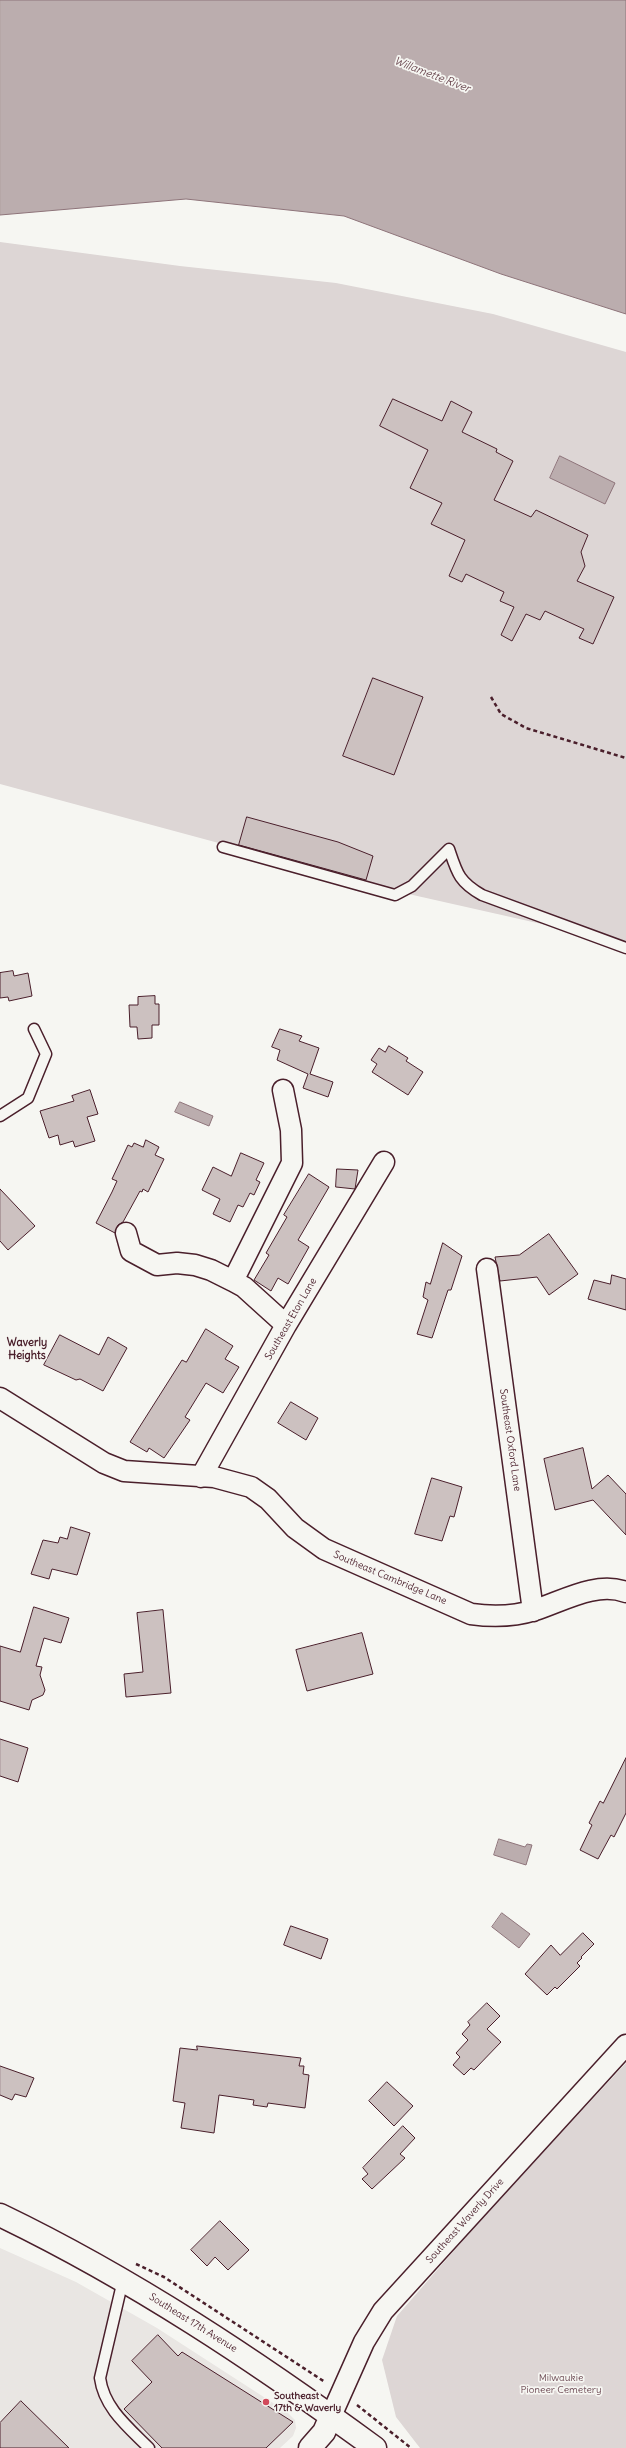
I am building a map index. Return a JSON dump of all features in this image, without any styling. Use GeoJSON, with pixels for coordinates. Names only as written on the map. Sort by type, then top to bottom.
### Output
{"type":"FeatureCollection","features":[{"type":"Feature","properties":{"kind":"main road","name":"Southeast 17th Avenue"},"geometry":{"type":"LineString","coordinates":[[0,2215],[41,2235],[123,2280],[232,2348],[375,2448]]}},
{"type":"Feature","properties":{"kind":"main road"},"geometry":{"type":"LineString","coordinates":[[310,2448],[324,2432],[331,2416]]}},
{"type":"Feature","properties":{"kind":"street"},"geometry":{"type":"LineString","coordinates":[[233,1281],[292,1163],[291,1130],[283,1090]]}},
{"type":"Feature","properties":{"kind":"street","name":"Southeast Eton Lane"},"geometry":{"type":"LineString","coordinates":[[201,1477],[286,1325],[384,1162]]}},
{"type":"Feature","properties":{"kind":"street"},"geometry":{"type":"LineString","coordinates":[[126,1233],[131,1251],[157,1265],[177,1263],[195,1265],[212,1270],[244,1288],[286,1325]]}},
{"type":"Feature","properties":{"kind":"street","name":"Southeast Oxford Lane"},"geometry":{"type":"LineString","coordinates":[[487,1268],[533,1611]]}},
{"type":"Feature","properties":{"kind":"street","name":"Southeast Cambridge Lane"},"geometry":{"type":"LineString","coordinates":[[0,1398],[104,1463],[124,1471],[214,1477],[251,1487],[268,1499],[295,1528],[324,1549],[471,1614],[493,1617],[533,1611],[599,1589],[616,1588],[626,1592]]}},
{"type":"Feature","properties":{"kind":"street","name":"Southeast Waverly Drive"},"geometry":{"type":"LineString","coordinates":[[331,2416],[364,2342],[383,2312],[626,2045]]}},
{"type":"Feature","properties":{"kind":"lane"},"geometry":{"type":"LineString","coordinates":[[223,848],[395,895],[412,886],[449,849],[456,870],[466,886],[482,895],[626,948]]}},
{"type":"Feature","properties":{"kind":"lane"},"geometry":{"type":"LineString","coordinates":[[0,1116],[28,1098],[46,1054],[34,1029]]}},
{"type":"Feature","properties":{"kind":"lane"},"geometry":{"type":"LineString","coordinates":[[123,2280],[100,2378],[102,2392],[117,2416],[149,2448]]}},
{"type":"Feature","properties":{"kind":"path"},"geometry":{"type":"LineString","coordinates":[[491,697],[501,714],[526,728],[626,758]]}},
{"type":"Feature","properties":{"kind":"path"},"geometry":{"type":"LineString","coordinates":[[369,2413],[411,2448]]}},
{"type":"Feature","properties":{"kind":"shaded area"},"geometry":{"type":"Polygon","coordinates":[[[0,2248],[76,2282],[157,2328],[287,2412],[295,2420],[296,2428],[293,2436],[280,2448],[0,2448],[0,2248]]]}},
{"type":"Feature","properties":{"kind":"green space"},"geometry":{"type":"Polygon","coordinates":[[[0,242],[180,266],[336,283],[493,314],[626,352],[626,943],[404,893],[0,784],[0,242]]]}},
{"type":"Feature","properties":{"kind":"green space","name":"Milwaukie Pioneer Cemetery"},"geometry":{"type":"Polygon","coordinates":[[[626,2063],[626,2448],[420,2448],[396,2417],[382,2360],[397,2316],[486,2214],[626,2063]]]}},
{"type":"Feature","properties":{"kind":"water","name":"Willamette River"},"geometry":{"type":"Polygon","coordinates":[[[0,0],[626,0],[626,314],[501,274],[344,216],[186,199],[0,215],[0,0]]]}},
{"type":"Feature","properties":{"kind":"water"},"geometry":{"type":"Polygon","coordinates":[[[560,456],[615,483],[605,504],[550,478],[560,456]]]}},
{"type":"Feature","properties":{"kind":"water"},"geometry":{"type":"Polygon","coordinates":[[[180,1102],[213,1116],[209,1126],[175,1112],[180,1102]]]}},
{"type":"Feature","properties":{"kind":"water"},"geometry":{"type":"Polygon","coordinates":[[[499,1839],[525,1847],[527,1844],[532,1845],[526,1865],[494,1855],[499,1839]]]}},
{"type":"Feature","properties":{"kind":"water"},"geometry":{"type":"Polygon","coordinates":[[[502,1913],[530,1934],[519,1948],[492,1927],[502,1913]]]}},
{"type":"Feature","properties":{"kind":"building"},"geometry":{"type":"Polygon","coordinates":[[[393,399],[442,421],[451,401],[472,412],[462,432],[497,449],[496,452],[513,461],[494,500],[531,517],[536,510],[588,535],[581,552],[585,566],[577,581],[614,597],[593,644],[579,638],[584,629],[545,611],[540,620],[526,614],[512,641],[501,635],[514,607],[500,601],[504,592],[466,574],[462,582],[449,576],[465,540],[431,524],[442,503],[410,488],[428,450],[380,426],[393,399]]]}},
{"type":"Feature","properties":{"kind":"building"},"geometry":{"type":"Polygon","coordinates":[[[373,678],[423,697],[394,775],[343,756],[373,678]]]}},
{"type":"Feature","properties":{"kind":"building"},"geometry":{"type":"Polygon","coordinates":[[[247,817],[338,842],[373,856],[366,880],[239,845],[247,817]]]}},
{"type":"Feature","properties":{"kind":"building"},"geometry":{"type":"Polygon","coordinates":[[[13,971],[14,976],[28,973],[32,996],[9,1001],[8,997],[0,998],[0,973],[13,971]]]}},
{"type":"Feature","properties":{"kind":"building"},"geometry":{"type":"Polygon","coordinates":[[[155,996],[155,1004],[159,1004],[159,1025],[152,1025],[152,1038],[138,1039],[137,1027],[130,1027],[129,1005],[138,1005],[138,997],[155,996]]]}},
{"type":"Feature","properties":{"kind":"building"},"geometry":{"type":"Polygon","coordinates":[[[280,1029],[302,1036],[299,1041],[319,1048],[310,1074],[333,1082],[328,1097],[303,1088],[308,1074],[277,1060],[280,1050],[272,1047],[280,1029]]]}},
{"type":"Feature","properties":{"kind":"building"},"geometry":{"type":"Polygon","coordinates":[[[389,1046],[408,1058],[406,1061],[423,1072],[408,1095],[372,1072],[377,1064],[371,1060],[379,1048],[385,1052],[389,1046]]]}},
{"type":"Feature","properties":{"kind":"building"},"geometry":{"type":"Polygon","coordinates":[[[90,1090],[98,1114],[87,1117],[95,1141],[75,1147],[73,1141],[60,1145],[58,1135],[49,1138],[40,1111],[74,1101],[72,1096],[90,1090]]]}},
{"type":"Feature","properties":{"kind":"building"},"geometry":{"type":"Polygon","coordinates":[[[146,1140],[159,1147],[155,1155],[164,1159],[148,1192],[143,1189],[142,1192],[140,1191],[123,1222],[118,1225],[115,1233],[96,1223],[117,1181],[112,1179],[128,1145],[132,1147],[134,1143],[143,1147],[146,1140]]]}},
{"type":"Feature","properties":{"kind":"building"},"geometry":{"type":"Polygon","coordinates":[[[241,1153],[264,1163],[256,1180],[260,1182],[254,1195],[250,1193],[243,1207],[238,1205],[230,1222],[213,1214],[220,1199],[202,1190],[213,1167],[231,1176],[241,1153]]]}},
{"type":"Feature","properties":{"kind":"building"},"geometry":{"type":"Polygon","coordinates":[[[337,1169],[358,1170],[355,1189],[336,1187],[337,1169]]]}},
{"type":"Feature","properties":{"kind":"building"},"geometry":{"type":"Polygon","coordinates":[[[309,1174],[329,1187],[298,1240],[309,1247],[288,1284],[278,1278],[271,1291],[254,1280],[269,1255],[266,1253],[287,1217],[284,1215],[309,1174]]]}},
{"type":"Feature","properties":{"kind":"building"},"geometry":{"type":"Polygon","coordinates":[[[0,1189],[35,1226],[8,1250],[0,1241],[0,1189]]]}},
{"type":"Feature","properties":{"kind":"building"},"geometry":{"type":"Polygon","coordinates":[[[549,1234],[578,1274],[549,1295],[537,1277],[500,1281],[495,1257],[519,1255],[549,1234]]]}},
{"type":"Feature","properties":{"kind":"building"},"geometry":{"type":"Polygon","coordinates":[[[443,1243],[462,1256],[451,1290],[448,1290],[432,1338],[417,1334],[428,1300],[423,1297],[426,1282],[430,1284],[443,1243]]]}},
{"type":"Feature","properties":{"kind":"building"},"geometry":{"type":"Polygon","coordinates":[[[612,1275],[626,1279],[626,1310],[588,1299],[594,1280],[610,1284],[612,1275]]]}},
{"type":"Feature","properties":{"kind":"building"},"geometry":{"type":"Polygon","coordinates":[[[206,1329],[233,1346],[225,1359],[239,1367],[223,1393],[206,1383],[185,1417],[190,1420],[164,1458],[149,1448],[147,1452],[130,1442],[182,1360],[186,1362],[206,1329]]]}},
{"type":"Feature","properties":{"kind":"building"},"geometry":{"type":"Polygon","coordinates":[[[60,1335],[99,1355],[108,1337],[127,1348],[103,1391],[80,1379],[76,1380],[44,1365],[60,1335]]]}},
{"type":"Feature","properties":{"kind":"building"},"geometry":{"type":"Polygon","coordinates":[[[291,1402],[318,1418],[306,1440],[278,1423],[291,1402]]]}},
{"type":"Feature","properties":{"kind":"building"},"geometry":{"type":"Polygon","coordinates":[[[583,1448],[592,1489],[608,1475],[626,1494],[626,1535],[593,1500],[555,1510],[544,1459],[583,1448]]]}},
{"type":"Feature","properties":{"kind":"building"},"geometry":{"type":"Polygon","coordinates":[[[432,1478],[462,1487],[454,1517],[450,1516],[442,1541],[415,1534],[432,1478]]]}},
{"type":"Feature","properties":{"kind":"building"},"geometry":{"type":"Polygon","coordinates":[[[71,1527],[90,1533],[77,1575],[52,1569],[49,1579],[31,1574],[43,1540],[58,1543],[60,1537],[67,1539],[71,1527]]]}},
{"type":"Feature","properties":{"kind":"building"},"geometry":{"type":"Polygon","coordinates":[[[34,1607],[69,1618],[61,1643],[44,1638],[36,1666],[42,1667],[40,1675],[45,1690],[43,1695],[32,1700],[29,1710],[0,1701],[0,1646],[20,1652],[34,1607]]]}},
{"type":"Feature","properties":{"kind":"building"},"geometry":{"type":"Polygon","coordinates":[[[163,1610],[171,1693],[126,1697],[124,1674],[143,1672],[137,1613],[163,1610]]]}},
{"type":"Feature","properties":{"kind":"building"},"geometry":{"type":"Polygon","coordinates":[[[362,1633],[373,1674],[307,1691],[296,1650],[362,1633]]]}},
{"type":"Feature","properties":{"kind":"building"},"geometry":{"type":"Polygon","coordinates":[[[0,1739],[28,1748],[18,1782],[0,1776],[0,1739]]]}},
{"type":"Feature","properties":{"kind":"building"},"geometry":{"type":"Polygon","coordinates":[[[626,1758],[626,1813],[614,1837],[611,1835],[598,1859],[580,1850],[592,1825],[589,1823],[600,1801],[603,1803],[626,1758]]]}},
{"type":"Feature","properties":{"kind":"building"},"geometry":{"type":"Polygon","coordinates":[[[291,1926],[328,1939],[321,1959],[284,1945],[291,1926]]]}},
{"type":"Feature","properties":{"kind":"building"},"geometry":{"type":"Polygon","coordinates":[[[583,1933],[594,1944],[577,1963],[580,1966],[557,1989],[555,1987],[547,1995],[525,1974],[551,1945],[560,1955],[583,1933]]]}},
{"type":"Feature","properties":{"kind":"building"},"geometry":{"type":"Polygon","coordinates":[[[487,2003],[500,2016],[487,2029],[501,2042],[474,2070],[471,2068],[464,2075],[453,2065],[460,2057],[456,2053],[468,2040],[462,2034],[470,2025],[468,2022],[487,2003]]]}},
{"type":"Feature","properties":{"kind":"building"},"geometry":{"type":"Polygon","coordinates":[[[197,2046],[301,2058],[299,2066],[304,2066],[303,2074],[309,2075],[305,2108],[268,2103],[267,2107],[253,2105],[254,2100],[219,2095],[214,2133],[181,2128],[185,2103],[173,2101],[180,2048],[197,2050],[197,2046]]]}},
{"type":"Feature","properties":{"kind":"building"},"geometry":{"type":"Polygon","coordinates":[[[0,2066],[34,2078],[26,2097],[15,2094],[12,2100],[0,2095],[0,2066]]]}},
{"type":"Feature","properties":{"kind":"building"},"geometry":{"type":"Polygon","coordinates":[[[387,2082],[413,2106],[394,2126],[369,2101],[387,2082]]]}},
{"type":"Feature","properties":{"kind":"building"},"geometry":{"type":"Polygon","coordinates":[[[403,2126],[415,2138],[400,2154],[405,2158],[372,2189],[362,2179],[368,2174],[363,2168],[403,2126]]]}},
{"type":"Feature","properties":{"kind":"building"},"geometry":{"type":"Polygon","coordinates":[[[220,2221],[249,2250],[228,2270],[215,2257],[207,2266],[191,2250],[220,2221]]]}},
{"type":"Feature","properties":{"kind":"building"},"geometry":{"type":"Polygon","coordinates":[[[158,2335],[178,2356],[182,2352],[293,2422],[266,2448],[162,2448],[124,2409],[152,2382],[132,2361],[158,2335]]]}},
{"type":"Feature","properties":{"kind":"building"},"geometry":{"type":"Polygon","coordinates":[[[21,2401],[69,2448],[0,2448],[0,2423],[21,2401]]]}},
{"type":"Feature","properties":{"kind":"place","name":"Southeast 17th & Waverly"},"geometry":{"type":"Point","coordinates":[266,2402]}},
{"type":"Feature","properties":{"kind":"district","name":"Waverly Heights"},"geometry":{"type":"Point","coordinates":[27,1349]}}]}
